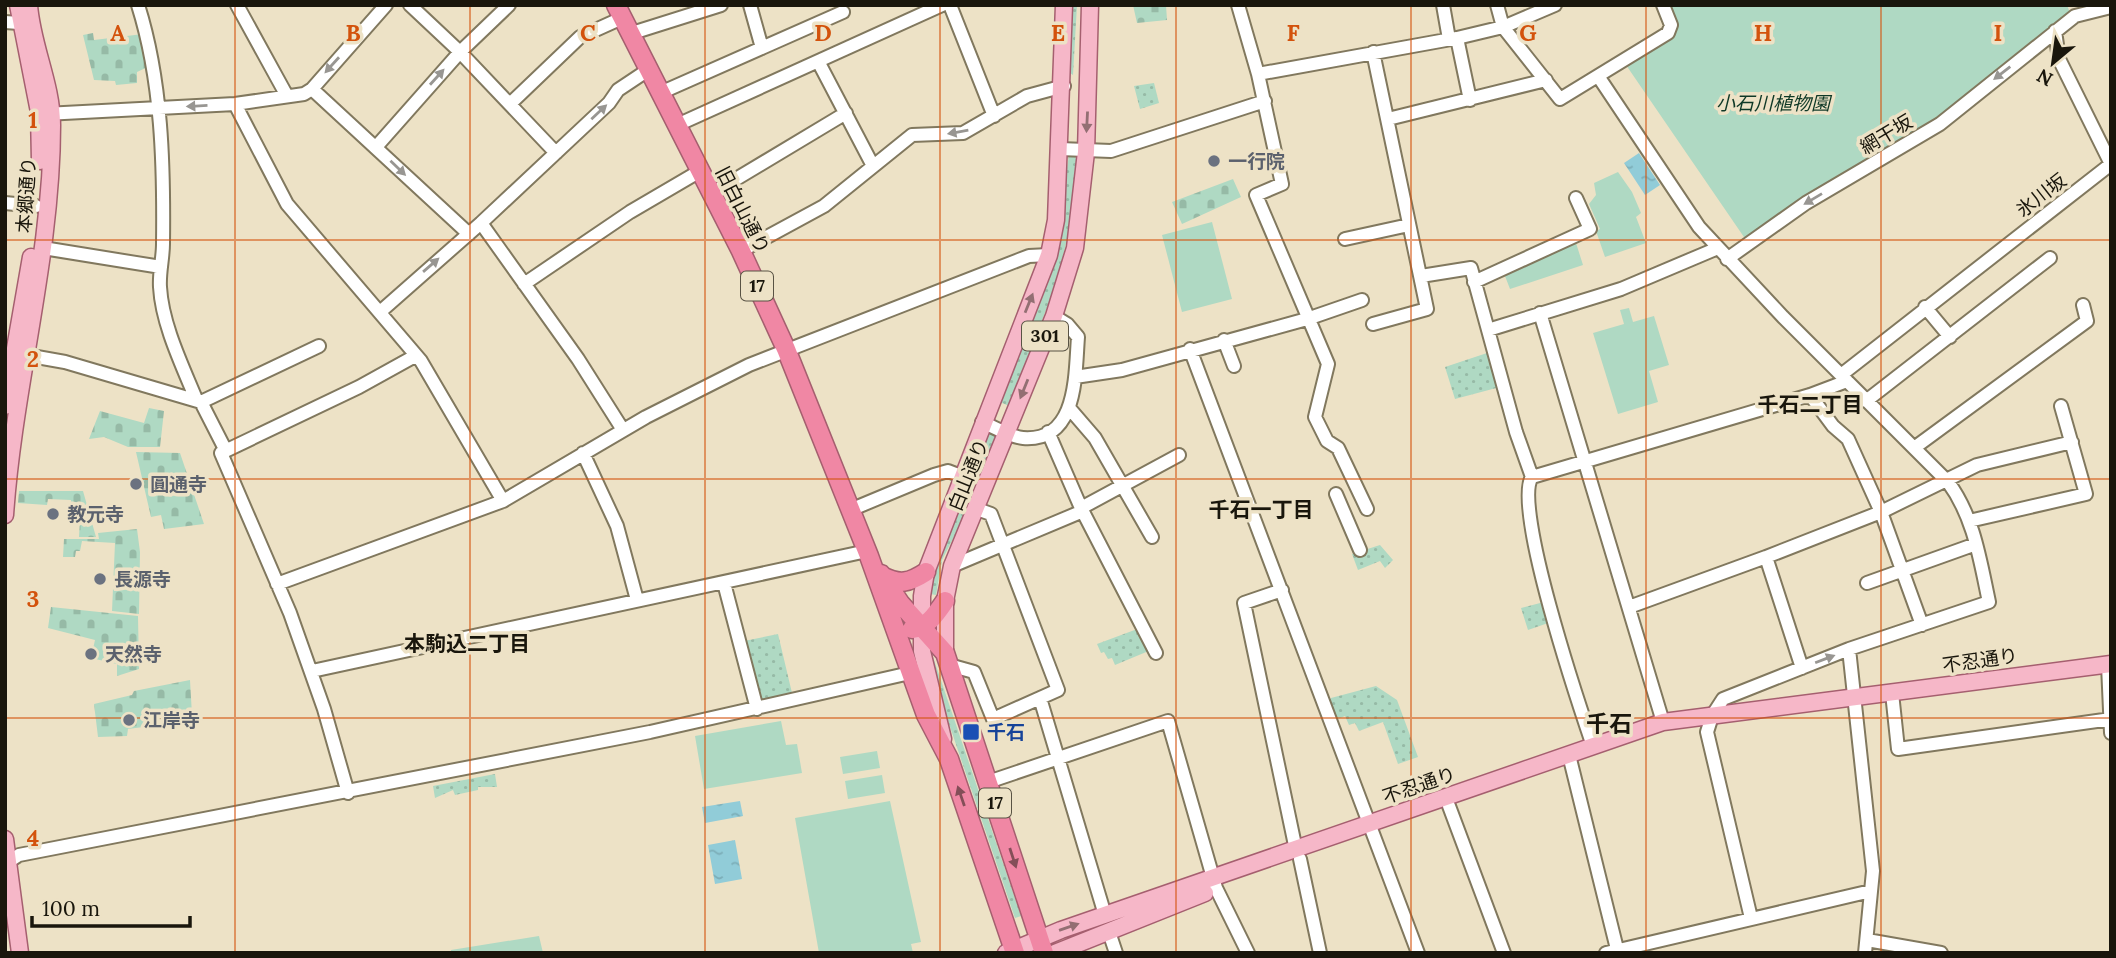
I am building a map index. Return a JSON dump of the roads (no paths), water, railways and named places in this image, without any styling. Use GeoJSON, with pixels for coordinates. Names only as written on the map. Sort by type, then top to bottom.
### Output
{"type":"FeatureCollection","features":[{"type":"Feature","properties":{"kind":"highway","name":"旧白山通り"},"geometry":{"type":"LineString","coordinates":[[622,19],[741,251],[786,349],[868,554]]}},
{"type":"Feature","properties":{"kind":"highway","name":"17"},"geometry":{"type":"LineString","coordinates":[[868,554],[921,628],[947,659]]}},
{"type":"Feature","properties":{"kind":"highway","name":"17"},"geometry":{"type":"LineString","coordinates":[[868,554],[910,673],[949,759]]}},
{"type":"Feature","properties":{"kind":"highway"},"geometry":{"type":"LineString","coordinates":[[882,576],[897,584],[926,572]]}},
{"type":"Feature","properties":{"kind":"highway"},"geometry":{"type":"LineString","coordinates":[[921,628],[931,620],[944,601]]}},
{"type":"Feature","properties":{"kind":"highway","name":"17"},"geometry":{"type":"LineString","coordinates":[[890,619],[899,627],[921,628]]}},
{"type":"Feature","properties":{"kind":"highway","name":"白山通り"},"geometry":{"type":"LineString","coordinates":[[947,659],[1042,946]]}},
{"type":"Feature","properties":{"kind":"highway","name":"白山通り"},"geometry":{"type":"LineString","coordinates":[[949,759],[1012,952]]}},
{"type":"Feature","properties":{"kind":"main road","name":"本郷通り"},"geometry":{"type":"LineString","coordinates":[[5,515],[40,141],[49,116],[12,22],[18,5]]}},
{"type":"Feature","properties":{"kind":"main road","name":"本郷通り"},"geometry":{"type":"LineString","coordinates":[[5,406],[7,386],[20,354],[43,248],[49,116],[29,5]]}},
{"type":"Feature","properties":{"kind":"main road","name":"白山通り"},"geometry":{"type":"LineString","coordinates":[[949,759],[927,679],[921,628],[926,572],[1049,254],[1056,220],[1064,86],[1064,5]]}},
{"type":"Feature","properties":{"kind":"main road","name":"白山通り"},"geometry":{"type":"LineString","coordinates":[[947,659],[944,601],[952,566],[978,509],[1054,316],[1075,247],[1086,152],[1088,5]]}},
{"type":"Feature","properties":{"kind":"main road"},"geometry":{"type":"LineString","coordinates":[[1064,86],[1075,83],[1079,77],[1088,5]]}},
{"type":"Feature","properties":{"kind":"main road","name":"不忍通り"},"geometry":{"type":"LineString","coordinates":[[1371,828],[1449,806],[1570,760],[1592,746],[1663,722],[1710,721],[1844,705],[1855,699],[1892,693],[2109,665]]}},
{"type":"Feature","properties":{"kind":"main road","name":"不忍通り"},"geometry":{"type":"LineString","coordinates":[[1012,952],[1042,946],[1105,915],[1215,884],[1570,760],[1710,721]]}},
{"type":"Feature","properties":{"kind":"main road"},"geometry":{"type":"LineString","coordinates":[[5,839],[20,953]]}},
{"type":"Feature","properties":{"kind":"main road","name":"不忍通り"},"geometry":{"type":"LineString","coordinates":[[1055,953],[1109,932],[1215,884]]}},
{"type":"Feature","properties":{"kind":"street"},"geometry":{"type":"LineString","coordinates":[[138,5],[150,44],[157,108],[162,188],[160,288],[168,321],[198,400],[225,449]]}},
{"type":"Feature","properties":{"kind":"street"},"geometry":{"type":"LineString","coordinates":[[236,5],[287,96]]}},
{"type":"Feature","properties":{"kind":"street"},"geometry":{"type":"LineString","coordinates":[[49,116],[235,104],[304,94],[312,89],[386,5]]}},
{"type":"Feature","properties":{"kind":"street"},"geometry":{"type":"LineString","coordinates":[[410,5],[460,52],[556,153]]}},
{"type":"Feature","properties":{"kind":"street"},"geometry":{"type":"LineString","coordinates":[[376,147],[460,52],[509,5]]}},
{"type":"Feature","properties":{"kind":"street"},"geometry":{"type":"LineString","coordinates":[[510,104],[580,37],[622,19],[721,5]]}},
{"type":"Feature","properties":{"kind":"street"},"geometry":{"type":"LineString","coordinates":[[750,5],[762,48]]}},
{"type":"Feature","properties":{"kind":"street"},"geometry":{"type":"LineString","coordinates":[[677,125],[942,5]]}},
{"type":"Feature","properties":{"kind":"street"},"geometry":{"type":"LineString","coordinates":[[950,5],[994,116]]}},
{"type":"Feature","properties":{"kind":"street"},"geometry":{"type":"LineString","coordinates":[[1238,5],[1265,102],[1282,184],[1256,195],[1328,364],[1315,417],[1327,441],[1338,448],[1367,509]]}},
{"type":"Feature","properties":{"kind":"street"},"geometry":{"type":"LineString","coordinates":[[1443,5],[1471,100]]}},
{"type":"Feature","properties":{"kind":"street"},"geometry":{"type":"LineString","coordinates":[[1496,5],[1503,27],[1560,99],[1668,33],[1671,25],[1662,5]]}},
{"type":"Feature","properties":{"kind":"street"},"geometry":{"type":"LineString","coordinates":[[1258,74],[1453,39],[1503,27],[1555,5]]}},
{"type":"Feature","properties":{"kind":"street"},"geometry":{"type":"LineString","coordinates":[[2073,11],[2111,7]]}},
{"type":"Feature","properties":{"kind":"street","name":"網干坂"},"geometry":{"type":"LineString","coordinates":[[1727,258],[1805,203],[1940,124],[2055,31],[2073,11]]}},
{"type":"Feature","properties":{"kind":"street"},"geometry":{"type":"LineString","coordinates":[[660,93],[843,12]]}},
{"type":"Feature","properties":{"kind":"street"},"geometry":{"type":"LineString","coordinates":[[2055,31],[2059,59],[2110,164]]}},
{"type":"Feature","properties":{"kind":"street"},"geometry":{"type":"LineString","coordinates":[[1373,52],[1427,309],[1373,324]]}},
{"type":"Feature","properties":{"kind":"street"},"geometry":{"type":"LineString","coordinates":[[819,62],[873,166]]}},
{"type":"Feature","properties":{"kind":"street"},"geometry":{"type":"LineString","coordinates":[[380,312],[481,223],[609,103],[618,90],[648,70]]}},
{"type":"Feature","properties":{"kind":"street"},"geometry":{"type":"LineString","coordinates":[[1598,76],[1699,227],[1717,248],[1948,482],[1961,500],[1969,521],[1989,602],[1849,649],[1725,697],[1710,721],[1707,732],[1751,918]]}},
{"type":"Feature","properties":{"kind":"street"},"geometry":{"type":"LineString","coordinates":[[1388,119],[1546,80]]}},
{"type":"Feature","properties":{"kind":"street"},"geometry":{"type":"LineString","coordinates":[[741,251],[824,206],[912,135],[963,133],[1027,96],[1064,86]]}},
{"type":"Feature","properties":{"kind":"street"},"geometry":{"type":"LineString","coordinates":[[312,89],[469,234]]}},
{"type":"Feature","properties":{"kind":"street"},"geometry":{"type":"LineString","coordinates":[[1060,149],[1111,151],[1265,102]]}},
{"type":"Feature","properties":{"kind":"street"},"geometry":{"type":"LineString","coordinates":[[235,104],[287,204],[415,356],[455,415],[503,501]]}},
{"type":"Feature","properties":{"kind":"street"},"geometry":{"type":"LineString","coordinates":[[712,194],[846,113]]}},
{"type":"Feature","properties":{"kind":"street","name":"氷川坂"},"geometry":{"type":"LineString","coordinates":[[1532,477],[1586,458],[1810,395],[1844,378],[1925,307],[2110,164]]}},
{"type":"Feature","properties":{"kind":"street"},"geometry":{"type":"LineString","coordinates":[[524,284],[630,212],[700,171]]}},
{"type":"Feature","properties":{"kind":"street"},"geometry":{"type":"LineString","coordinates":[[1474,282],[1590,229],[1576,198]]}},
{"type":"Feature","properties":{"kind":"street"},"geometry":{"type":"LineString","coordinates":[[5,202],[36,206]]}},
{"type":"Feature","properties":{"kind":"street"},"geometry":{"type":"LineString","coordinates":[[481,223],[578,359],[623,430]]}},
{"type":"Feature","properties":{"kind":"street"},"geometry":{"type":"LineString","coordinates":[[1345,239],[1409,225]]}},
{"type":"Feature","properties":{"kind":"street"},"geometry":{"type":"LineString","coordinates":[[43,248],[161,267]]}},
{"type":"Feature","properties":{"kind":"street"},"geometry":{"type":"LineString","coordinates":[[1488,330],[1621,289],[1717,248]]}},
{"type":"Feature","properties":{"kind":"street"},"geometry":{"type":"LineString","coordinates":[[277,584],[503,501],[623,430],[748,365],[1030,256],[1049,254]]}},
{"type":"Feature","properties":{"kind":"street"},"geometry":{"type":"LineString","coordinates":[[1866,401],[2050,258]]}},
{"type":"Feature","properties":{"kind":"street"},"geometry":{"type":"LineString","coordinates":[[1421,276],[1471,268],[1516,432],[1532,477],[1526,493],[1533,539],[1592,746]]}},
{"type":"Feature","properties":{"kind":"street"},"geometry":{"type":"LineString","coordinates":[[1075,377],[1122,370],[1190,349],[1307,319],[1362,300]]}},
{"type":"Feature","properties":{"kind":"street"},"geometry":{"type":"LineString","coordinates":[[1914,448],[2087,321],[2083,305]]}},
{"type":"Feature","properties":{"kind":"street"},"geometry":{"type":"LineString","coordinates":[[1925,307],[1950,337]]}},
{"type":"Feature","properties":{"kind":"street"},"geometry":{"type":"LineString","coordinates":[[1541,313],[1663,722]]}},
{"type":"Feature","properties":{"kind":"street"},"geometry":{"type":"LineString","coordinates":[[982,422],[1021,438],[1048,432],[1059,425],[1070,410],[1078,337],[1067,324],[1054,316]]}},
{"type":"Feature","properties":{"kind":"street"},"geometry":{"type":"LineString","coordinates":[[1224,340],[1234,366]]}},
{"type":"Feature","properties":{"kind":"street"},"geometry":{"type":"LineString","coordinates":[[20,354],[198,400],[319,346]]}},
{"type":"Feature","properties":{"kind":"street"},"geometry":{"type":"LineString","coordinates":[[1190,349],[1418,953]]}},
{"type":"Feature","properties":{"kind":"street"},"geometry":{"type":"LineString","coordinates":[[348,793],[312,671],[221,453],[359,387],[415,356]]}},
{"type":"Feature","properties":{"kind":"street"},"geometry":{"type":"LineString","coordinates":[[1810,395],[1833,426],[1848,439],[1881,512],[1923,625]]}},
{"type":"Feature","properties":{"kind":"street"},"geometry":{"type":"LineString","coordinates":[[1969,521],[2086,494],[2061,407]]}},
{"type":"Feature","properties":{"kind":"street"},"geometry":{"type":"LineString","coordinates":[[1070,410],[1095,438],[1124,484],[1152,537]]}},
{"type":"Feature","properties":{"kind":"street"},"geometry":{"type":"LineString","coordinates":[[1048,432],[1082,509],[1156,653]]}},
{"type":"Feature","properties":{"kind":"street"},"geometry":{"type":"LineString","coordinates":[[1629,607],[1817,540],[1825,532],[1881,512],[1948,482],[1977,465],[2072,442]]}},
{"type":"Feature","properties":{"kind":"street"},"geometry":{"type":"LineString","coordinates":[[583,453],[617,526],[637,600]]}},
{"type":"Feature","properties":{"kind":"street"},"geometry":{"type":"LineString","coordinates":[[952,566],[1082,509],[1179,455]]}},
{"type":"Feature","properties":{"kind":"street"},"geometry":{"type":"LineString","coordinates":[[850,510],[934,475],[948,471],[961,476]]}},
{"type":"Feature","properties":{"kind":"street"},"geometry":{"type":"LineString","coordinates":[[1336,494],[1360,550]]}},
{"type":"Feature","properties":{"kind":"street"},"geometry":{"type":"LineString","coordinates":[[947,659],[974,672],[993,719],[1058,690],[991,514],[978,509]]}},
{"type":"Feature","properties":{"kind":"street"},"geometry":{"type":"LineString","coordinates":[[1867,583],[1976,544]]}},
{"type":"Feature","properties":{"kind":"street"},"geometry":{"type":"LineString","coordinates":[[312,671],[637,600],[868,554]]}},
{"type":"Feature","properties":{"kind":"street"},"geometry":{"type":"LineString","coordinates":[[1766,557],[1802,668]]}},
{"type":"Feature","properties":{"kind":"street"},"geometry":{"type":"LineString","coordinates":[[724,583],[757,709]]}},
{"type":"Feature","properties":{"kind":"street"},"geometry":{"type":"LineString","coordinates":[[1282,590],[1244,603],[1320,953]]}},
{"type":"Feature","properties":{"kind":"street"},"geometry":{"type":"LineString","coordinates":[[1849,649],[1873,871],[1866,946],[1941,953]]}},
{"type":"Feature","properties":{"kind":"street"},"geometry":{"type":"LineString","coordinates":[[2109,665],[2111,733]]}},
{"type":"Feature","properties":{"kind":"street"},"geometry":{"type":"LineString","coordinates":[[7,862],[757,709],[910,673]]}},
{"type":"Feature","properties":{"kind":"street"},"geometry":{"type":"LineString","coordinates":[[1892,693],[1898,749],[2110,719]]}},
{"type":"Feature","properties":{"kind":"street"},"geometry":{"type":"LineString","coordinates":[[1040,698],[1105,915]]}},
{"type":"Feature","properties":{"kind":"street"},"geometry":{"type":"LineString","coordinates":[[988,782],[1168,721],[1215,884],[1248,953]]}},
{"type":"Feature","properties":{"kind":"street"},"geometry":{"type":"LineString","coordinates":[[1570,760],[1614,952],[1871,891]]}},
{"type":"Feature","properties":{"kind":"street"},"geometry":{"type":"LineString","coordinates":[[1449,806],[1504,953]]}},
{"type":"Feature","properties":{"kind":"street"},"geometry":{"type":"LineString","coordinates":[[1109,932],[1115,953]]}},
{"type":"Feature","properties":{"kind":"water"},"geometry":{"type":"Polygon","coordinates":[[[1639,153],[1660,185],[1645,195],[1624,163],[1639,153]]]}},
{"type":"Feature","properties":{"kind":"water"},"geometry":{"type":"Polygon","coordinates":[[[740,801],[743,816],[705,823],[702,807],[740,801]]]}},
{"type":"Feature","properties":{"kind":"water"},"geometry":{"type":"Polygon","coordinates":[[[735,840],[742,879],[715,884],[708,845],[735,840]]]}},
{"type":"Feature","properties":{"kind":"place","name":"一行院"},"geometry":{"type":"Point","coordinates":[1214,161]}},
{"type":"Feature","properties":{"kind":"place","name":"圓通寺"},"geometry":{"type":"Point","coordinates":[136,484]}},
{"type":"Feature","properties":{"kind":"place","name":"教元寺"},"geometry":{"type":"Point","coordinates":[53,514]}},
{"type":"Feature","properties":{"kind":"place","name":"長源寺"},"geometry":{"type":"Point","coordinates":[100,579]}},
{"type":"Feature","properties":{"kind":"place","name":"天然寺"},"geometry":{"type":"Point","coordinates":[91,654]}},
{"type":"Feature","properties":{"kind":"place","name":"江岸寺"},"geometry":{"type":"Point","coordinates":[129,720]}},
{"type":"Feature","properties":{"kind":"place","name":"千石"},"geometry":{"type":"Point","coordinates":[971,732]}},
{"type":"Feature","properties":{"kind":"district","name":"千石二丁目"},"geometry":{"type":"Point","coordinates":[1810,405]}},
{"type":"Feature","properties":{"kind":"district","name":"千石一丁目"},"geometry":{"type":"Point","coordinates":[1261,510]}},
{"type":"Feature","properties":{"kind":"district","name":"本駒込二丁目"},"geometry":{"type":"Point","coordinates":[467,644]}},
{"type":"Feature","properties":{"kind":"district","name":"千石"},"geometry":{"type":"Point","coordinates":[1609,724]}},
{"type":"Feature","properties":{"kind":"park label","name":"小石川植物園"},"geometry":{"type":"Point","coordinates":[1773,103]}}]}
